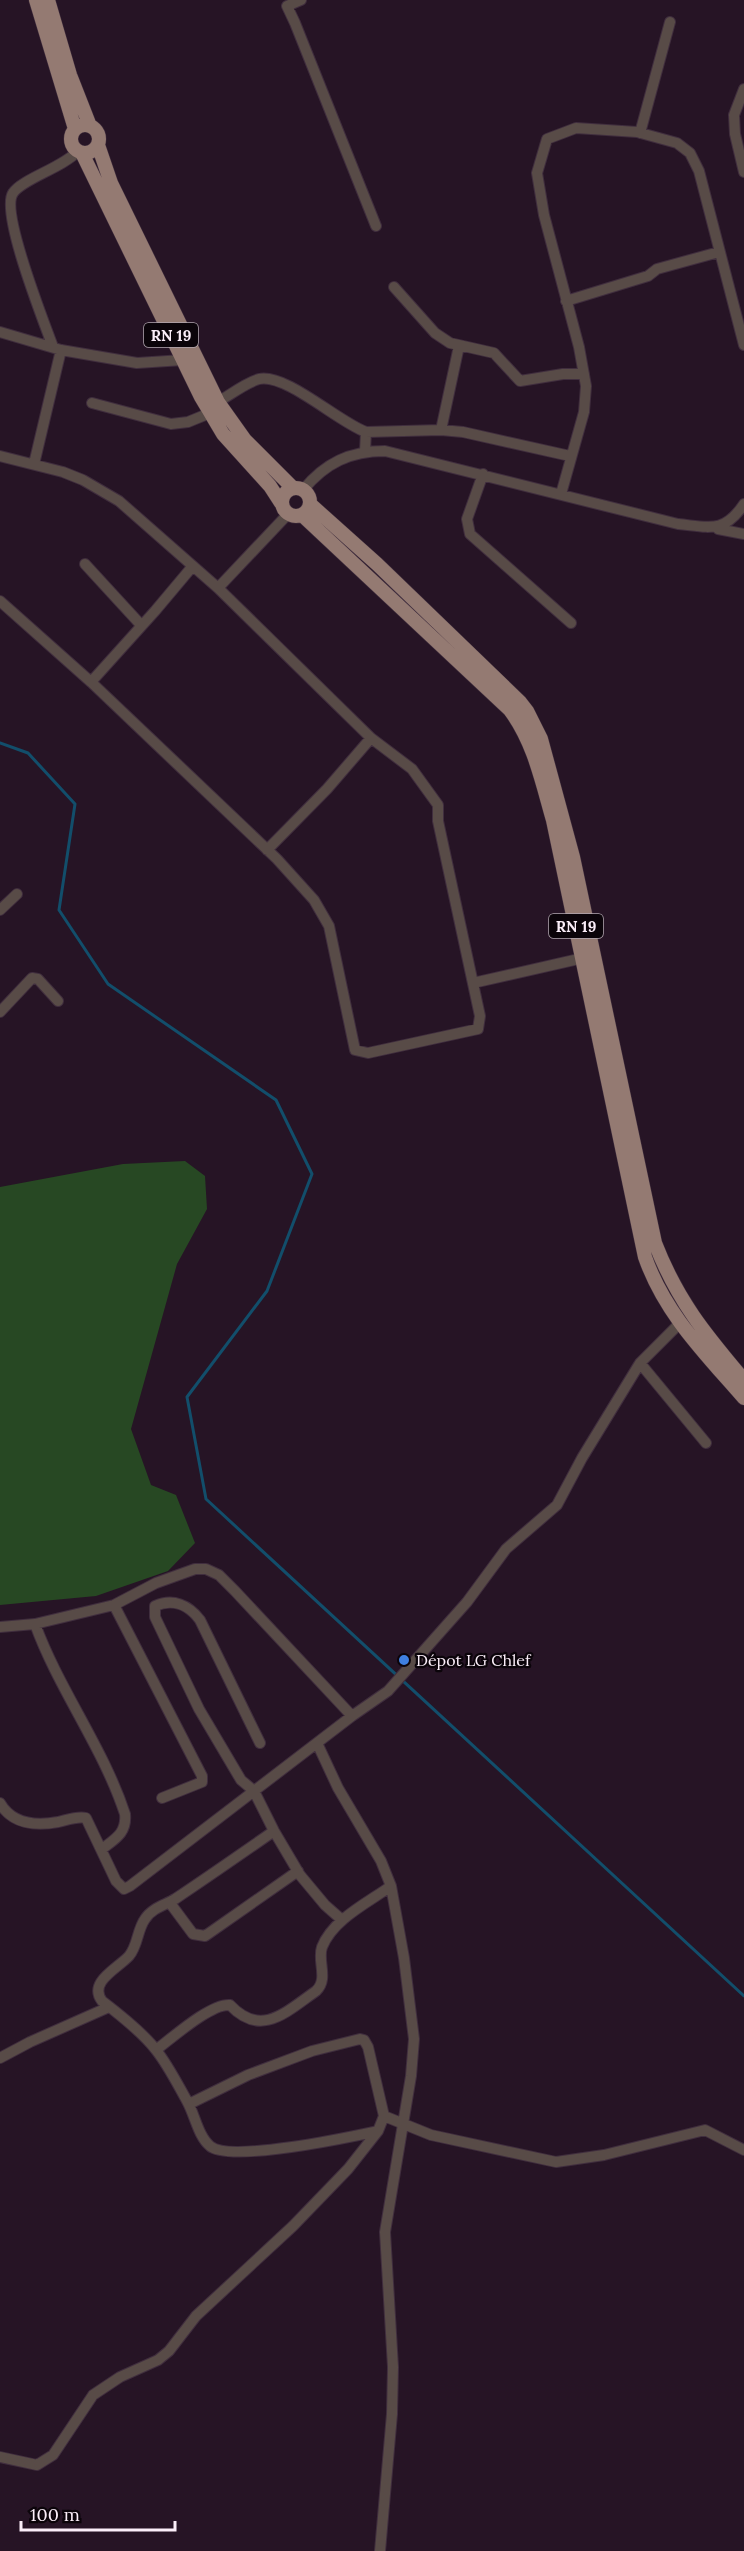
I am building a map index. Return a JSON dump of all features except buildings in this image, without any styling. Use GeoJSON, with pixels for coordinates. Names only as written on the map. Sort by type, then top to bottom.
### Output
{"type":"FeatureCollection","features":[{"type":"Feature","properties":{"kind":"main road"},"geometry":{"type":"LineString","coordinates":[[36,0],[75,129],[71,140],[80,152],[92,152],[98,145],[99,135],[90,126],[70,75],[48,0]]}},
{"type":"Feature","properties":{"kind":"main road"},"geometry":{"type":"LineString","coordinates":[[75,129],[82,125],[90,126]]}},
{"type":"Feature","properties":{"kind":"main road","name":"RN 19"},"geometry":{"type":"LineString","coordinates":[[98,145],[111,183],[234,448],[270,486],[296,509],[377,564],[527,711],[547,757],[573,857],[587,958],[649,1246],[651,1274],[668,1308],[744,1380]]}},
{"type":"Feature","properties":{"kind":"main road","name":"RN 19"},"geometry":{"type":"LineString","coordinates":[[80,152],[183,360],[214,407],[245,440],[298,489]]}},
{"type":"Feature","properties":{"kind":"main road"},"geometry":{"type":"LineString","coordinates":[[298,489],[309,498],[296,509],[285,492],[298,489]]}},
{"type":"Feature","properties":{"kind":"main road","name":"RN 19"},"geometry":{"type":"LineString","coordinates":[[649,1246],[682,1301],[687,1326],[744,1398]]}},
{"type":"Feature","properties":{"kind":"main road"},"geometry":{"type":"LineString","coordinates":[[668,1308],[676,1301],[682,1301]]}},
{"type":"Feature","properties":{"kind":"street"},"geometry":{"type":"LineString","coordinates":[[301,0],[286,3],[376,226]]}},
{"type":"Feature","properties":{"kind":"street"},"geometry":{"type":"LineString","coordinates":[[640,133],[670,22]]}},
{"type":"Feature","properties":{"kind":"street"},"geometry":{"type":"LineString","coordinates":[[744,89],[734,115],[735,134],[744,172]]}},
{"type":"Feature","properties":{"kind":"street"},"geometry":{"type":"LineString","coordinates":[[561,494],[584,412],[584,374],[544,216],[537,173],[547,139],[576,128],[640,133],[677,143],[690,153],[699,171],[718,252],[744,345]]}},
{"type":"Feature","properties":{"kind":"street"},"geometry":{"type":"LineString","coordinates":[[34,464],[57,348],[12,224],[9,201],[13,192],[80,152]]}},
{"type":"Feature","properties":{"kind":"street"},"geometry":{"type":"LineString","coordinates":[[566,301],[648,276],[657,269],[718,252]]}},
{"type":"Feature","properties":{"kind":"street"},"geometry":{"type":"LineString","coordinates":[[394,287],[427,326],[450,343],[494,353],[520,381],[563,374],[584,374]]}},
{"type":"Feature","properties":{"kind":"street"},"geometry":{"type":"LineString","coordinates":[[0,332],[57,348],[137,363],[183,360]]}},
{"type":"Feature","properties":{"kind":"street"},"geometry":{"type":"LineString","coordinates":[[441,430],[459,346]]}},
{"type":"Feature","properties":{"kind":"street"},"geometry":{"type":"LineString","coordinates":[[92,404],[171,424],[188,422],[255,380],[274,379],[344,422],[366,432],[441,430],[463,432],[570,456]]}},
{"type":"Feature","properties":{"kind":"street"},"geometry":{"type":"LineString","coordinates":[[365,451],[366,432]]}},
{"type":"Feature","properties":{"kind":"street"},"geometry":{"type":"LineString","coordinates":[[298,489],[344,456],[365,451],[385,451],[678,524],[744,534]]}},
{"type":"Feature","properties":{"kind":"street"},"geometry":{"type":"LineString","coordinates":[[0,456],[83,480],[119,501],[218,588],[371,738],[412,769],[438,805],[438,821],[480,1016],[478,1029],[368,1053],[355,1050],[329,926],[314,900],[267,850],[91,682],[0,601]]}},
{"type":"Feature","properties":{"kind":"street"},"geometry":{"type":"LineString","coordinates":[[483,474],[468,519],[470,534],[571,623]]}},
{"type":"Feature","properties":{"kind":"street"},"geometry":{"type":"LineString","coordinates":[[715,528],[726,524],[744,504]]}},
{"type":"Feature","properties":{"kind":"street"},"geometry":{"type":"LineString","coordinates":[[218,588],[296,509]]}},
{"type":"Feature","properties":{"kind":"street"},"geometry":{"type":"LineString","coordinates":[[85,564],[141,625]]}},
{"type":"Feature","properties":{"kind":"street"},"geometry":{"type":"LineString","coordinates":[[91,682],[192,567]]}},
{"type":"Feature","properties":{"kind":"street"},"geometry":{"type":"LineString","coordinates":[[267,850],[327,789],[371,738]]}},
{"type":"Feature","properties":{"kind":"street"},"geometry":{"type":"LineString","coordinates":[[0,910],[17,894]]}},
{"type":"Feature","properties":{"kind":"street"},"geometry":{"type":"LineString","coordinates":[[473,983],[587,958]]}},
{"type":"Feature","properties":{"kind":"street"},"geometry":{"type":"LineString","coordinates":[[0,1012],[32,978],[38,980],[58,1001]]}},
{"type":"Feature","properties":{"kind":"street"},"geometry":{"type":"LineString","coordinates":[[0,1803],[9,1816],[21,1821],[56,1822],[86,1818],[116,1881],[121,1887],[127,1888],[388,1691],[467,1602],[506,1549],[557,1505],[582,1458],[640,1363],[687,1326]]}},
{"type":"Feature","properties":{"kind":"street"},"geometry":{"type":"LineString","coordinates":[[640,1363],[706,1443]]}},
{"type":"Feature","properties":{"kind":"street"},"geometry":{"type":"LineString","coordinates":[[0,1628],[35,1624],[114,1605],[156,1583],[195,1569],[206,1569],[219,1575],[235,1591],[352,1716]]}},
{"type":"Feature","properties":{"kind":"street"},"geometry":{"type":"LineString","coordinates":[[260,1743],[194,1611],[171,1602],[155,1606],[155,1617],[199,1709],[241,1779],[254,1791],[298,1871],[325,1905],[342,1920]]}},
{"type":"Feature","properties":{"kind":"street"},"geometry":{"type":"LineString","coordinates":[[114,1605],[202,1776],[202,1782],[162,1798]]}},
{"type":"Feature","properties":{"kind":"street"},"geometry":{"type":"LineString","coordinates":[[35,1624],[46,1654],[102,1757],[125,1815],[126,1824],[123,1831],[102,1849]]}},
{"type":"Feature","properties":{"kind":"street"},"geometry":{"type":"LineString","coordinates":[[317,1743],[338,1788],[381,1861],[391,1886],[404,1958],[414,2039],[411,2076],[385,2232],[393,2367],[392,2414],[380,2551]]}},
{"type":"Feature","properties":{"kind":"street"},"geometry":{"type":"LineString","coordinates":[[274,1831],[170,1903],[158,1908],[144,1920],[132,1953],[99,1984],[98,1996],[156,2050],[189,2103],[209,2146],[224,2152],[325,2143],[378,2131]]}},
{"type":"Feature","properties":{"kind":"street"},"geometry":{"type":"LineString","coordinates":[[170,1903],[193,1934],[205,1936],[298,1871]]}},
{"type":"Feature","properties":{"kind":"street"},"geometry":{"type":"LineString","coordinates":[[156,2050],[186,2027],[221,2005],[230,2005],[241,2017],[249,2020],[268,2021],[316,1991],[322,1979],[322,1948],[342,1920],[391,1886]]}},
{"type":"Feature","properties":{"kind":"street"},"geometry":{"type":"LineString","coordinates":[[0,2058],[109,2007]]}},
{"type":"Feature","properties":{"kind":"street"},"geometry":{"type":"LineString","coordinates":[[0,2457],[37,2465],[53,2455],[93,2395],[120,2377],[158,2360],[169,2351],[196,2316],[293,2226],[348,2169],[378,2131],[384,2116],[368,2047],[364,2040],[360,2039],[312,2052],[248,2075],[189,2103]]}},
{"type":"Feature","properties":{"kind":"street"},"geometry":{"type":"LineString","coordinates":[[384,2116],[431,2135],[556,2162],[604,2155],[705,2130],[744,2150]]}},
{"type":"Feature","properties":{"kind":"green space"},"geometry":{"type":"Polygon","coordinates":[[[185,1161],[205,1176],[207,1209],[177,1264],[131,1429],[151,1485],[176,1495],[195,1543],[168,1571],[96,1596],[0,1605],[0,1187],[123,1164],[185,1161]]]}},
{"type":"Feature","properties":{"kind":"waterway"},"geometry":{"type":"LineString","coordinates":[[0,743],[28,753],[75,804],[59,910],[108,984],[276,1100],[312,1174],[267,1291],[187,1397],[206,1499],[744,1996]]}},
{"type":"Feature","properties":{"kind":"place","name":"Dépot LG Chlef"},"geometry":{"type":"Point","coordinates":[404,1660]}}]}
